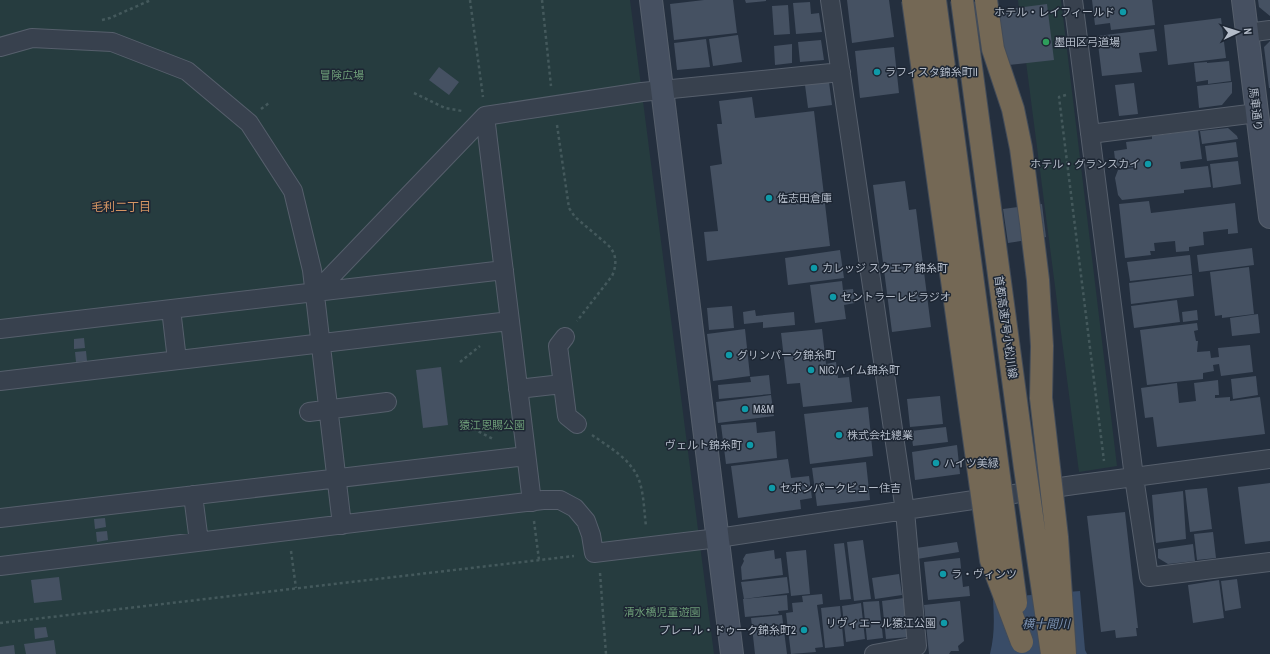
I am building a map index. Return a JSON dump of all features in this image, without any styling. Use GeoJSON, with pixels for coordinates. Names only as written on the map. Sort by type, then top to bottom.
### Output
{"type":"FeatureCollection","features":[{"type":"Feature","properties":{"kind":"highway"},"geometry":{"type":"LineString","coordinates":[[913,0],[991,560],[1022,642],[934,0]]}},
{"type":"Feature","properties":{"kind":"highway","name":"首都高速7号小松川線"},"geometry":{"type":"LineString","coordinates":[[962,0],[1023,453],[1052,654]]}},
{"type":"Feature","properties":{"kind":"highway"},"geometry":{"type":"LineString","coordinates":[[986,0],[993,49],[1013,109],[1021,148],[1038,280],[1041,339],[1041,398],[1057,537],[1065,654]]}},
{"type":"Feature","properties":{"kind":"street"},"geometry":{"type":"LineString","coordinates":[[650,0],[732,654]]}},
{"type":"Feature","properties":{"kind":"street"},"geometry":{"type":"LineString","coordinates":[[830,0],[905,511],[917,646],[874,654]]}},
{"type":"Feature","properties":{"kind":"street"},"geometry":{"type":"LineString","coordinates":[[1074,0],[1134,477],[1149,577],[1270,562]]}},
{"type":"Feature","properties":{"kind":"street","name":"馬車通り"},"geometry":{"type":"LineString","coordinates":[[1243,0],[1268,191],[1270,217]]}},
{"type":"Feature","properties":{"kind":"street"},"geometry":{"type":"LineString","coordinates":[[1247,33],[1270,30]]}},
{"type":"Feature","properties":{"kind":"street"},"geometry":{"type":"LineString","coordinates":[[0,47],[32,38],[112,42],[187,71],[249,123],[292,191],[312,270],[342,524]]}},
{"type":"Feature","properties":{"kind":"street"},"geometry":{"type":"LineString","coordinates":[[315,292],[485,116],[642,92],[841,72]]}},
{"type":"Feature","properties":{"kind":"street"},"geometry":{"type":"LineString","coordinates":[[1090,134],[1257,113]]}},
{"type":"Feature","properties":{"kind":"street"},"geometry":{"type":"LineString","coordinates":[[485,116],[532,502]]}},
{"type":"Feature","properties":{"kind":"street"},"geometry":{"type":"LineString","coordinates":[[0,329],[504,270]]}},
{"type":"Feature","properties":{"kind":"street"},"geometry":{"type":"LineString","coordinates":[[171,310],[177,360]]}},
{"type":"Feature","properties":{"kind":"street"},"geometry":{"type":"LineString","coordinates":[[0,381],[510,321]]}},
{"type":"Feature","properties":{"kind":"street"},"geometry":{"type":"LineString","coordinates":[[565,337],[558,346],[562,384],[567,416],[578,424]]}},
{"type":"Feature","properties":{"kind":"street"},"geometry":{"type":"LineString","coordinates":[[518,389],[562,384]]}},
{"type":"Feature","properties":{"kind":"street"},"geometry":{"type":"LineString","coordinates":[[309,412],[387,402]]}},
{"type":"Feature","properties":{"kind":"street"},"geometry":{"type":"LineString","coordinates":[[0,518],[526,456]]}},
{"type":"Feature","properties":{"kind":"street"},"geometry":{"type":"LineString","coordinates":[[0,566],[342,524],[560,500],[575,508],[586,521],[596,553],[718,538],[1134,477],[1270,459]]}},
{"type":"Feature","properties":{"kind":"street"},"geometry":{"type":"LineString","coordinates":[[193,495],[199,542]]}},
{"type":"Feature","properties":{"kind":"path"},"geometry":{"type":"LineString","coordinates":[[414,93],[445,108],[485,116],[470,0]]}},
{"type":"Feature","properties":{"kind":"path"},"geometry":{"type":"LineString","coordinates":[[542,0],[554,105],[569,208],[575,216],[612,249],[615,258],[614,270],[607,283],[565,337]]}},
{"type":"Feature","properties":{"kind":"path"},"geometry":{"type":"LineString","coordinates":[[1067,95],[1060,97],[1105,468]]}},
{"type":"Feature","properties":{"kind":"path"},"geometry":{"type":"LineString","coordinates":[[578,424],[628,462],[634,470],[641,488],[649,546]]}},
{"type":"Feature","properties":{"kind":"path"},"geometry":{"type":"LineString","coordinates":[[532,502],[539,560]]}},
{"type":"Feature","properties":{"kind":"path"},"geometry":{"type":"LineString","coordinates":[[289,531],[296,588]]}},
{"type":"Feature","properties":{"kind":"path"},"geometry":{"type":"LineString","coordinates":[[0,623],[596,553],[606,654]]}},
{"type":"Feature","properties":{"kind":"green space","name":"猿江恩賜公園"},"geometry":{"type":"Polygon","coordinates":[[[0,0],[630,0],[714,654],[0,654],[0,0]]]}},
{"type":"Feature","properties":{"kind":"green space"},"geometry":{"type":"Polygon","coordinates":[[[1018,0],[1061,0],[1117,466],[1079,472],[1018,0]]]}},
{"type":"Feature","properties":{"kind":"water","name":"横十間川"},"geometry":{"type":"Polygon","coordinates":[[[1080,591],[1085,650],[1087,654],[990,654],[994,619],[993,598],[1080,591]]]}},
{"type":"Feature","properties":{"kind":"building"},"geometry":{"type":"Polygon","coordinates":[[[704,0],[733,0],[737,33],[674,40],[670,4],[704,0]]]}},
{"type":"Feature","properties":{"kind":"building"},"geometry":{"type":"Polygon","coordinates":[[[745,0],[766,0],[766,1],[746,3],[745,0]]]}},
{"type":"Feature","properties":{"kind":"building"},"geometry":{"type":"Polygon","coordinates":[[[847,0],[889,0],[894,37],[852,43],[847,0]]]}},
{"type":"Feature","properties":{"kind":"building","name":"ホテル・レイフィールド"},"geometry":{"type":"Polygon","coordinates":[[[1092,0],[1152,0],[1155,25],[1111,30],[1110,23],[1095,25],[1092,0]]]}},
{"type":"Feature","properties":{"kind":"building"},"geometry":{"type":"Polygon","coordinates":[[[1258,0],[1270,0],[1270,16],[1259,7],[1258,0]]]}},
{"type":"Feature","properties":{"kind":"building"},"geometry":{"type":"Polygon","coordinates":[[[810,2],[811,14],[819,13],[822,32],[796,34],[793,3],[810,2]]]}},
{"type":"Feature","properties":{"kind":"building"},"geometry":{"type":"Polygon","coordinates":[[[1047,4],[1054,60],[999,66],[992,11],[1047,4]]]}},
{"type":"Feature","properties":{"kind":"building"},"geometry":{"type":"Polygon","coordinates":[[[788,5],[790,34],[774,35],[772,6],[788,5]]]}},
{"type":"Feature","properties":{"kind":"building"},"geometry":{"type":"Polygon","coordinates":[[[1221,18],[1226,58],[1168,65],[1164,25],[1221,18]]]}},
{"type":"Feature","properties":{"kind":"building"},"geometry":{"type":"Polygon","coordinates":[[[1154,29],[1157,51],[1139,53],[1142,72],[1102,76],[1097,36],[1154,29]]]}},
{"type":"Feature","properties":{"kind":"building"},"geometry":{"type":"Polygon","coordinates":[[[738,35],[742,62],[713,66],[709,39],[738,35]]]}},
{"type":"Feature","properties":{"kind":"building"},"geometry":{"type":"Polygon","coordinates":[[[706,39],[710,67],[677,70],[674,43],[706,39]]]}},
{"type":"Feature","properties":{"kind":"building"},"geometry":{"type":"Polygon","coordinates":[[[821,40],[824,60],[800,62],[798,42],[821,40]]]}},
{"type":"Feature","properties":{"kind":"building"},"geometry":{"type":"Polygon","coordinates":[[[1270,41],[1270,88],[1269,88],[1264,47],[1270,41]]]}},
{"type":"Feature","properties":{"kind":"building"},"geometry":{"type":"Polygon","coordinates":[[[792,44],[792,63],[775,65],[774,46],[792,44]]]}},
{"type":"Feature","properties":{"kind":"building","name":"ラフィスタ錦糸町II"},"geometry":{"type":"Polygon","coordinates":[[[894,47],[899,93],[860,98],[855,51],[894,47]]]}},
{"type":"Feature","properties":{"kind":"building"},"geometry":{"type":"Polygon","coordinates":[[[1229,61],[1231,81],[1208,84],[1208,80],[1196,82],[1194,63],[1229,61]]]}},
{"type":"Feature","properties":{"kind":"building"},"geometry":{"type":"Polygon","coordinates":[[[439,67],[459,82],[449,95],[429,80],[439,67]]]}},
{"type":"Feature","properties":{"kind":"building"},"geometry":{"type":"Polygon","coordinates":[[[829,82],[832,105],[808,108],[805,85],[829,82]]]}},
{"type":"Feature","properties":{"kind":"building"},"geometry":{"type":"Polygon","coordinates":[[[1232,82],[1232,93],[1222,105],[1199,108],[1197,86],[1232,82]]]}},
{"type":"Feature","properties":{"kind":"building"},"geometry":{"type":"Polygon","coordinates":[[[1134,83],[1138,114],[1119,116],[1115,85],[1134,83]]]}},
{"type":"Feature","properties":{"kind":"building","name":"佐志田倉庫"},"geometry":{"type":"Polygon","coordinates":[[[752,97],[755,118],[814,111],[830,246],[707,261],[704,232],[718,231],[710,166],[722,164],[717,124],[722,124],[719,101],[752,97]]]}},
{"type":"Feature","properties":{"kind":"building"},"geometry":{"type":"Polygon","coordinates":[[[1228,128],[1237,136],[1238,139],[1202,144],[1200,131],[1228,128]]]}},
{"type":"Feature","properties":{"kind":"building","name":"ホテル・グランスカイ"},"geometry":{"type":"Polygon","coordinates":[[[1198,130],[1202,159],[1180,162],[1181,169],[1208,166],[1211,187],[1184,190],[1184,193],[1122,200],[1118,195],[1115,178],[1118,170],[1135,168],[1116,168],[1114,151],[1127,149],[1126,142],[1152,139],[1152,136],[1198,130]]]}},
{"type":"Feature","properties":{"kind":"building"},"geometry":{"type":"Polygon","coordinates":[[[1236,142],[1238,157],[1207,161],[1205,146],[1236,142]]]}},
{"type":"Feature","properties":{"kind":"building"},"geometry":{"type":"Polygon","coordinates":[[[1238,161],[1241,184],[1213,188],[1210,164],[1238,161]]]}},
{"type":"Feature","properties":{"kind":"building"},"geometry":{"type":"Polygon","coordinates":[[[905,181],[909,210],[916,209],[931,327],[892,332],[873,185],[905,181]]]}},
{"type":"Feature","properties":{"kind":"building"},"geometry":{"type":"Polygon","coordinates":[[[1149,201],[1151,213],[1235,203],[1238,233],[1228,234],[1228,229],[1203,232],[1204,245],[1189,247],[1189,251],[1176,252],[1175,241],[1154,243],[1155,251],[1150,251],[1151,255],[1125,258],[1119,204],[1149,201]]]}},
{"type":"Feature","properties":{"kind":"building"},"geometry":{"type":"Polygon","coordinates":[[[1042,204],[1046,237],[1008,243],[1003,209],[1042,204]]]}},
{"type":"Feature","properties":{"kind":"building"},"geometry":{"type":"Polygon","coordinates":[[[1252,248],[1254,265],[1199,272],[1197,255],[1252,248]]]}},
{"type":"Feature","properties":{"kind":"building","name":"カレッジ スクエア 錦糸町"},"geometry":{"type":"Polygon","coordinates":[[[840,250],[844,278],[788,285],[785,258],[840,250]]]}},
{"type":"Feature","properties":{"kind":"building"},"geometry":{"type":"Polygon","coordinates":[[[1190,255],[1192,274],[1130,281],[1127,262],[1190,255]]]}},
{"type":"Feature","properties":{"kind":"building"},"geometry":{"type":"Polygon","coordinates":[[[1249,267],[1254,314],[1222,318],[1222,315],[1215,316],[1210,272],[1249,267]]]}},
{"type":"Feature","properties":{"kind":"building"},"geometry":{"type":"Polygon","coordinates":[[[1192,275],[1194,296],[1131,304],[1129,283],[1192,275]]]}},
{"type":"Feature","properties":{"kind":"building","name":"セントラーレビラジオ"},"geometry":{"type":"Polygon","coordinates":[[[842,281],[843,290],[853,289],[855,303],[844,305],[846,319],[815,323],[810,285],[842,281]]]}},
{"type":"Feature","properties":{"kind":"building"},"geometry":{"type":"Polygon","coordinates":[[[1177,300],[1180,322],[1134,328],[1131,306],[1177,300]]]}},
{"type":"Feature","properties":{"kind":"building"},"geometry":{"type":"Polygon","coordinates":[[[732,306],[734,328],[709,330],[707,308],[732,306]]]}},
{"type":"Feature","properties":{"kind":"building"},"geometry":{"type":"Polygon","coordinates":[[[755,310],[756,316],[794,312],[795,325],[763,328],[763,322],[744,324],[743,312],[755,310]]]}},
{"type":"Feature","properties":{"kind":"building"},"geometry":{"type":"Polygon","coordinates":[[[1197,310],[1198,320],[1183,322],[1182,312],[1197,310]]]}},
{"type":"Feature","properties":{"kind":"building"},"geometry":{"type":"Polygon","coordinates":[[[1258,314],[1260,333],[1232,336],[1230,318],[1258,314]]]}},
{"type":"Feature","properties":{"kind":"building"},"geometry":{"type":"Polygon","coordinates":[[[1197,323],[1198,330],[1194,331],[1196,341],[1198,341],[1197,352],[1210,351],[1211,358],[1219,357],[1218,348],[1250,345],[1253,372],[1221,376],[1219,364],[1213,365],[1214,371],[1203,373],[1203,379],[1147,385],[1140,330],[1197,323]]]}},
{"type":"Feature","properties":{"kind":"building","name":"グリンパーク錦糸町"},"geometry":{"type":"Polygon","coordinates":[[[745,329],[750,376],[713,381],[707,334],[745,329]]]}},
{"type":"Feature","properties":{"kind":"building","name":"NICハイム錦糸町"},"geometry":{"type":"Polygon","coordinates":[[[822,329],[826,364],[836,362],[838,378],[849,377],[852,402],[803,407],[800,383],[787,384],[781,333],[822,329]]]}},
{"type":"Feature","properties":{"kind":"building"},"geometry":{"type":"Polygon","coordinates":[[[84,338],[85,348],[74,349],[74,339],[84,338]]]}},
{"type":"Feature","properties":{"kind":"building"},"geometry":{"type":"Polygon","coordinates":[[[86,351],[87,361],[76,362],[75,352],[86,351]]]}},
{"type":"Feature","properties":{"kind":"building"},"geometry":{"type":"Polygon","coordinates":[[[441,367],[448,425],[423,428],[416,370],[441,367]]]}},
{"type":"Feature","properties":{"kind":"building"},"geometry":{"type":"Polygon","coordinates":[[[769,375],[771,394],[719,399],[718,385],[751,382],[750,377],[769,375]]]}},
{"type":"Feature","properties":{"kind":"building"},"geometry":{"type":"Polygon","coordinates":[[[1256,376],[1258,395],[1233,399],[1231,379],[1256,376]]]}},
{"type":"Feature","properties":{"kind":"building"},"geometry":{"type":"Polygon","coordinates":[[[1218,380],[1219,395],[1215,395],[1215,398],[1230,397],[1230,401],[1260,397],[1265,434],[1157,447],[1153,417],[1145,418],[1141,388],[1177,383],[1179,403],[1196,401],[1194,383],[1218,380]]]}},
{"type":"Feature","properties":{"kind":"building","name":"M&M"},"geometry":{"type":"Polygon","coordinates":[[[771,395],[774,416],[718,423],[716,402],[771,395]]]}},
{"type":"Feature","properties":{"kind":"building"},"geometry":{"type":"Polygon","coordinates":[[[940,396],[943,424],[910,427],[907,399],[940,396]]]}},
{"type":"Feature","properties":{"kind":"building","name":"株式会社總業"},"geometry":{"type":"Polygon","coordinates":[[[868,407],[873,456],[810,464],[804,414],[868,407]]]}},
{"type":"Feature","properties":{"kind":"building","name":"ヴェルト錦糸町"},"geometry":{"type":"Polygon","coordinates":[[[756,422],[757,433],[775,431],[777,458],[726,464],[721,425],[756,422]]]}},
{"type":"Feature","properties":{"kind":"building"},"geometry":{"type":"Polygon","coordinates":[[[946,427],[948,442],[913,446],[911,431],[946,427]]]}},
{"type":"Feature","properties":{"kind":"building","name":"ハイツ美緑"},"geometry":{"type":"Polygon","coordinates":[[[957,445],[960,474],[915,480],[912,452],[957,445]]]}},
{"type":"Feature","properties":{"kind":"building","name":"セボンパークビュー住吉"},"geometry":{"type":"Polygon","coordinates":[[[788,459],[791,478],[809,476],[812,498],[800,500],[801,509],[738,518],[731,466],[788,459]]]}},
{"type":"Feature","properties":{"kind":"building","name":"セボンパークビュー住吉"},"geometry":{"type":"Polygon","coordinates":[[[866,462],[870,500],[817,506],[812,468],[866,462]]]}},
{"type":"Feature","properties":{"kind":"building"},"geometry":{"type":"Polygon","coordinates":[[[1270,483],[1270,541],[1245,544],[1238,487],[1270,483]]]}},
{"type":"Feature","properties":{"kind":"building"},"geometry":{"type":"Polygon","coordinates":[[[1207,488],[1212,529],[1190,532],[1185,490],[1207,488]]]}},
{"type":"Feature","properties":{"kind":"building"},"geometry":{"type":"Polygon","coordinates":[[[1183,491],[1186,539],[1156,543],[1152,495],[1183,491]]]}},
{"type":"Feature","properties":{"kind":"building"},"geometry":{"type":"Polygon","coordinates":[[[1125,512],[1138,628],[1136,628],[1137,636],[1116,638],[1115,630],[1101,632],[1087,516],[1125,512]]]}},
{"type":"Feature","properties":{"kind":"building"},"geometry":{"type":"Polygon","coordinates":[[[105,518],[106,527],[95,529],[94,519],[105,518]]]}},
{"type":"Feature","properties":{"kind":"building"},"geometry":{"type":"Polygon","coordinates":[[[107,531],[108,540],[97,542],[96,532],[107,531]]]}},
{"type":"Feature","properties":{"kind":"building"},"geometry":{"type":"Polygon","coordinates":[[[1213,532],[1216,558],[1197,560],[1194,534],[1213,532]]]}},
{"type":"Feature","properties":{"kind":"building"},"geometry":{"type":"Polygon","coordinates":[[[863,540],[871,599],[854,601],[847,542],[863,540]]]}},
{"type":"Feature","properties":{"kind":"building"},"geometry":{"type":"Polygon","coordinates":[[[957,542],[959,552],[917,559],[916,548],[957,542]]]}},
{"type":"Feature","properties":{"kind":"building"},"geometry":{"type":"Polygon","coordinates":[[[844,543],[851,599],[840,600],[834,544],[844,543]]]}},
{"type":"Feature","properties":{"kind":"building"},"geometry":{"type":"Polygon","coordinates":[[[1193,544],[1195,561],[1168,564],[1158,558],[1158,549],[1193,544]]]}},
{"type":"Feature","properties":{"kind":"building"},"geometry":{"type":"Polygon","coordinates":[[[774,550],[775,559],[781,558],[783,575],[742,580],[741,567],[746,554],[774,550]]]}},
{"type":"Feature","properties":{"kind":"building"},"geometry":{"type":"Polygon","coordinates":[[[806,550],[810,594],[791,596],[786,552],[806,550]]]}},
{"type":"Feature","properties":{"kind":"building","name":"ラ・ヴィンツ"},"geometry":{"type":"Polygon","coordinates":[[[960,558],[963,587],[969,586],[970,596],[928,600],[924,562],[960,558]]]}},
{"type":"Feature","properties":{"kind":"building"},"geometry":{"type":"Polygon","coordinates":[[[899,574],[902,595],[875,599],[872,578],[899,574]]]}},
{"type":"Feature","properties":{"kind":"building"},"geometry":{"type":"Polygon","coordinates":[[[59,577],[62,600],[34,603],[31,580],[59,577]]]}},
{"type":"Feature","properties":{"kind":"building"},"geometry":{"type":"Polygon","coordinates":[[[787,577],[789,593],[744,599],[741,582],[787,577]]]}},
{"type":"Feature","properties":{"kind":"building"},"geometry":{"type":"Polygon","coordinates":[[[1237,579],[1241,608],[1225,611],[1221,581],[1237,579]]]}},
{"type":"Feature","properties":{"kind":"building"},"geometry":{"type":"Polygon","coordinates":[[[1219,580],[1224,618],[1193,623],[1188,585],[1219,580]]]}},
{"type":"Feature","properties":{"kind":"building","name":"プレール・ドゥーク錦糸町2"},"geometry":{"type":"Polygon","coordinates":[[[822,594],[823,604],[817,605],[823,647],[815,648],[816,652],[791,654],[786,613],[793,612],[792,603],[803,602],[802,596],[822,594]]]}},
{"type":"Feature","properties":{"kind":"building"},"geometry":{"type":"Polygon","coordinates":[[[787,595],[788,610],[778,611],[779,614],[745,617],[743,599],[787,595]]]}},
{"type":"Feature","properties":{"kind":"building"},"geometry":{"type":"Polygon","coordinates":[[[904,598],[909,637],[886,639],[882,601],[904,598]]]}},
{"type":"Feature","properties":{"kind":"building"},"geometry":{"type":"Polygon","coordinates":[[[879,601],[883,638],[867,640],[863,602],[879,601]]]}},
{"type":"Feature","properties":{"kind":"building","name":"リヴィエール猿江公園"},"geometry":{"type":"Polygon","coordinates":[[[960,601],[964,641],[958,646],[959,651],[951,651],[949,654],[929,654],[924,605],[960,601]]]}},
{"type":"Feature","properties":{"kind":"building"},"geometry":{"type":"Polygon","coordinates":[[[861,603],[865,639],[846,642],[842,606],[861,603]]]}},
{"type":"Feature","properties":{"kind":"building"},"geometry":{"type":"Polygon","coordinates":[[[840,606],[844,646],[825,648],[821,608],[840,606]]]}},
{"type":"Feature","properties":{"kind":"building"},"geometry":{"type":"Polygon","coordinates":[[[782,615],[787,654],[755,654],[751,618],[782,615]]]}},
{"type":"Feature","properties":{"kind":"building"},"geometry":{"type":"Polygon","coordinates":[[[46,627],[48,637],[35,639],[34,628],[46,627]]]}},
{"type":"Feature","properties":{"kind":"building"},"geometry":{"type":"Polygon","coordinates":[[[54,640],[56,654],[26,654],[24,644],[54,640]]]}},
{"type":"Feature","properties":{"kind":"building"},"geometry":{"type":"Polygon","coordinates":[[[14,645],[15,654],[0,654],[0,647],[14,645]]]}},
{"type":"Feature","properties":{"kind":"place","name":"ホテル・レイフィールド"},"geometry":{"type":"Point","coordinates":[1123,12]}},
{"type":"Feature","properties":{"kind":"place","name":"墨田区弓道場"},"geometry":{"type":"Point","coordinates":[1046,42]}},
{"type":"Feature","properties":{"kind":"place","name":"ラフィスタ錦糸町II"},"geometry":{"type":"Point","coordinates":[877,72]}},
{"type":"Feature","properties":{"kind":"place","name":"ホテル・グランスカイ"},"geometry":{"type":"Point","coordinates":[1148,164]}},
{"type":"Feature","properties":{"kind":"place","name":"佐志田倉庫"},"geometry":{"type":"Point","coordinates":[769,198]}},
{"type":"Feature","properties":{"kind":"place","name":"カレッジ スクエア 錦糸町"},"geometry":{"type":"Point","coordinates":[814,268]}},
{"type":"Feature","properties":{"kind":"place","name":"セントラーレビラジオ"},"geometry":{"type":"Point","coordinates":[833,297]}},
{"type":"Feature","properties":{"kind":"place","name":"グリンパーク錦糸町"},"geometry":{"type":"Point","coordinates":[729,355]}},
{"type":"Feature","properties":{"kind":"place","name":"NICハイム錦糸町"},"geometry":{"type":"Point","coordinates":[811,370]}},
{"type":"Feature","properties":{"kind":"place","name":"M&M"},"geometry":{"type":"Point","coordinates":[745,409]}},
{"type":"Feature","properties":{"kind":"place","name":"株式会社總業"},"geometry":{"type":"Point","coordinates":[839,435]}},
{"type":"Feature","properties":{"kind":"place","name":"ヴェルト錦糸町"},"geometry":{"type":"Point","coordinates":[750,445]}},
{"type":"Feature","properties":{"kind":"place","name":"ハイツ美緑"},"geometry":{"type":"Point","coordinates":[936,463]}},
{"type":"Feature","properties":{"kind":"place","name":"セボンパークビュー住吉"},"geometry":{"type":"Point","coordinates":[772,488]}},
{"type":"Feature","properties":{"kind":"place","name":"ラ・ヴィンツ"},"geometry":{"type":"Point","coordinates":[943,574]}},
{"type":"Feature","properties":{"kind":"place","name":"リヴィエール猿江公園"},"geometry":{"type":"Point","coordinates":[944,623]}},
{"type":"Feature","properties":{"kind":"place","name":"プレール・ドゥーク錦糸町2"},"geometry":{"type":"Point","coordinates":[804,630]}},
{"type":"Feature","properties":{"kind":"district","name":"毛利二丁目"},"geometry":{"type":"Point","coordinates":[121,207]}},
{"type":"Feature","properties":{"kind":"park label","name":"冒険広場"},"geometry":{"type":"Point","coordinates":[342,75]}},
{"type":"Feature","properties":{"kind":"park label","name":"清水橋児童遊園"},"geometry":{"type":"Point","coordinates":[662,612]}}]}
